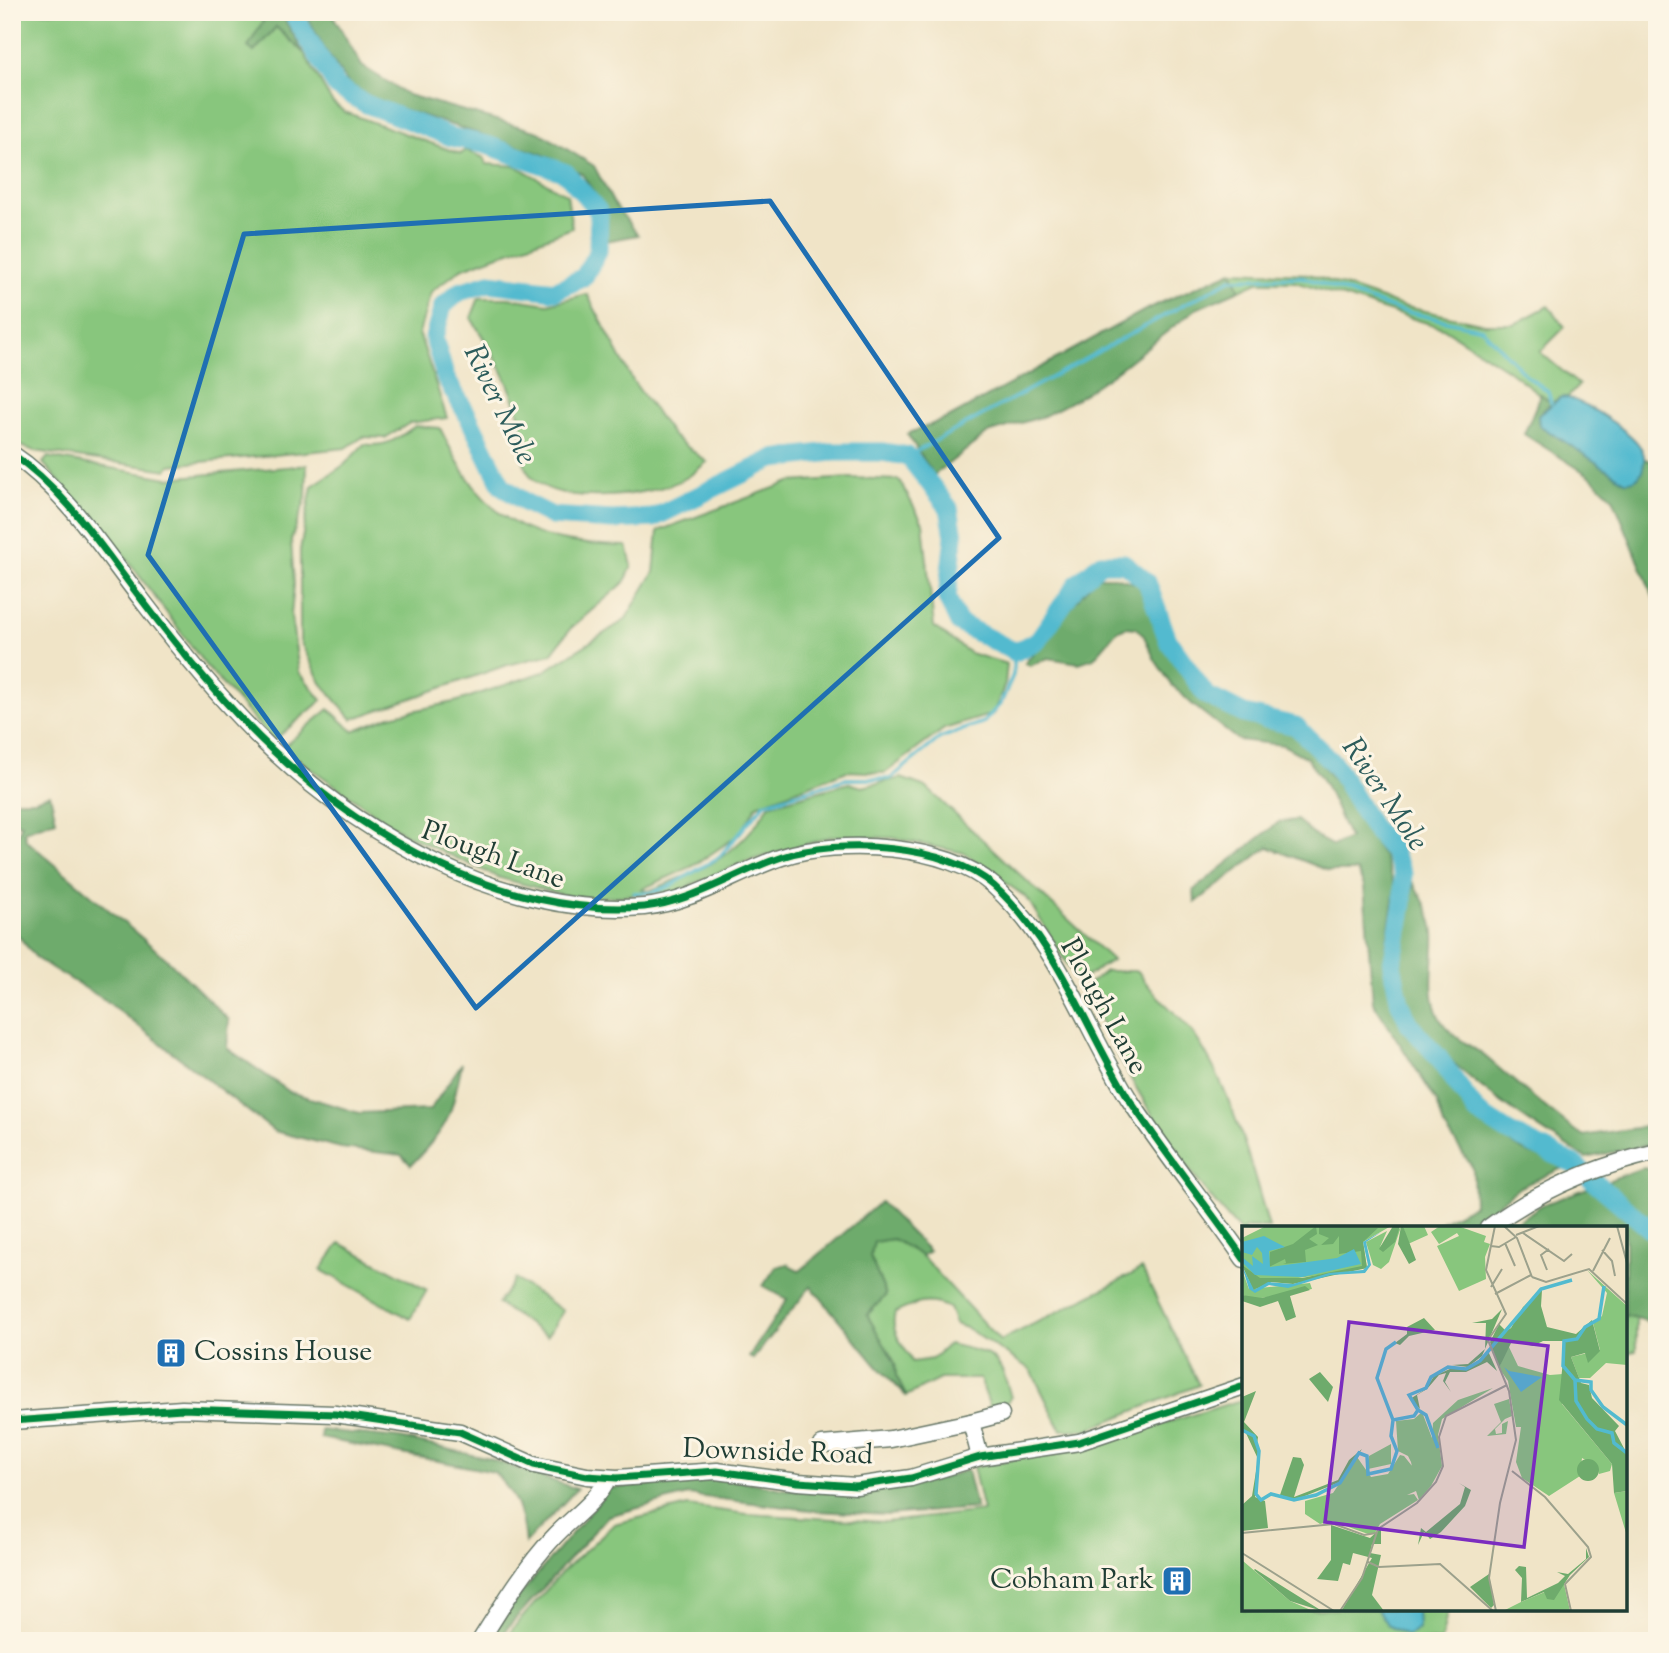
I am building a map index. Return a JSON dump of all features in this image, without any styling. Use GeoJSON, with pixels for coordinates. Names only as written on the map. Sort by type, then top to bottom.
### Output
{"type":"FeatureCollection","features":[{"type":"Feature","properties":{"kind":"street","name":"Plough Lane"},"geometry":{"type":"LineString","coordinates":[[12,454],[30,466],[88,530],[202,679],[252,733],[309,785],[370,829],[442,866],[519,893],[579,908],[646,906],[687,898],[783,856],[817,848],[900,849],[948,859],[990,882],[1031,922],[1064,974],[1091,1033],[1131,1102],[1242,1256]]}},
{"type":"Feature","properties":{"kind":"street"},"geometry":{"type":"LineString","coordinates":[[1491,1226],[1533,1198],[1593,1171],[1657,1152]]}},
{"type":"Feature","properties":{"kind":"street","name":"Downside Road"},"geometry":{"type":"LineString","coordinates":[[12,1422],[182,1409],[335,1414],[460,1432],[546,1469],[608,1478],[717,1472],[825,1485],[871,1485],[911,1478],[980,1457],[1079,1442],[1242,1388]]}},
{"type":"Feature","properties":{"kind":"street"},"geometry":{"type":"LineString","coordinates":[[822,1445],[891,1439],[1001,1414]]}},
{"type":"Feature","properties":{"kind":"street"},"geometry":{"type":"LineString","coordinates":[[971,1422],[980,1457]]}},
{"type":"Feature","properties":{"kind":"street"},"geometry":{"type":"LineString","coordinates":[[480,1641],[506,1598],[551,1540],[597,1495],[608,1478]]}},
{"type":"Feature","properties":{"kind":"highlighted area"},"geometry":{"type":"Polygon","coordinates":[[[770,201],[999,538],[476,1008],[148,555],[244,234],[770,201]]]}},
{"type":"Feature","properties":{"kind":"green space"},"geometry":{"type":"Polygon","coordinates":[[[12,12],[265,12],[254,51],[276,27],[304,53],[332,102],[345,112],[461,154],[466,150],[484,158],[486,164],[516,166],[567,195],[572,228],[461,269],[431,292],[419,333],[447,418],[410,423],[385,438],[363,437],[346,448],[170,465],[167,470],[35,451],[12,443],[12,85],[18,58],[12,47],[12,12]]]}},
{"type":"Feature","properties":{"kind":"green space"},"geometry":{"type":"Polygon","coordinates":[[[265,12],[280,12],[304,53],[276,27],[254,52],[248,47],[266,16],[265,12]]]}},
{"type":"Feature","properties":{"kind":"green space"},"geometry":{"type":"Polygon","coordinates":[[[305,12],[331,12],[362,66],[408,95],[539,132],[594,166],[613,202],[638,235],[606,241],[607,213],[582,174],[542,154],[377,101],[348,83],[324,48],[305,12]]]}},
{"type":"Feature","properties":{"kind":"green space"},"geometry":{"type":"Polygon","coordinates":[[[1232,271],[1309,274],[1402,306],[1485,324],[1515,324],[1548,306],[1565,327],[1540,352],[1579,385],[1568,397],[1561,397],[1551,403],[1508,370],[1443,328],[1295,282],[1257,282],[1240,290],[1232,271]]]}},
{"type":"Feature","properties":{"kind":"green space"},"geometry":{"type":"Polygon","coordinates":[[[1232,271],[1240,290],[1196,309],[1076,399],[1044,416],[988,433],[934,475],[907,434],[950,417],[1147,309],[1232,271]]]}},
{"type":"Feature","properties":{"kind":"green space"},"geometry":{"type":"Polygon","coordinates":[[[587,294],[633,381],[673,436],[707,462],[686,478],[649,491],[625,495],[575,495],[536,482],[526,468],[521,425],[513,396],[494,356],[471,318],[479,298],[508,298],[548,304],[587,294]]]}},
{"type":"Feature","properties":{"kind":"green space"},"geometry":{"type":"Polygon","coordinates":[[[1541,394],[1551,403],[1538,416],[1539,425],[1625,481],[1639,475],[1645,459],[1657,463],[1657,606],[1613,498],[1590,476],[1524,434],[1541,394]]]}},
{"type":"Feature","properties":{"kind":"green space"},"geometry":{"type":"Polygon","coordinates":[[[415,426],[440,428],[474,486],[492,506],[512,522],[534,533],[561,540],[627,546],[632,566],[625,582],[571,628],[551,654],[504,666],[352,719],[321,683],[300,641],[300,550],[312,486],[344,465],[364,444],[385,443],[415,426]]]}},
{"type":"Feature","properties":{"kind":"green space"},"geometry":{"type":"Polygon","coordinates":[[[48,457],[168,478],[307,465],[306,498],[291,540],[294,585],[291,615],[299,672],[322,700],[273,741],[206,666],[126,558],[43,463],[48,457]]]}},
{"type":"Feature","properties":{"kind":"green space"},"geometry":{"type":"Polygon","coordinates":[[[850,478],[899,480],[923,523],[934,627],[970,653],[1007,664],[1005,684],[993,714],[944,729],[885,773],[847,771],[757,805],[740,834],[693,866],[642,889],[648,891],[717,860],[745,837],[769,805],[849,783],[862,787],[901,778],[926,787],[1112,960],[1078,982],[1027,898],[964,853],[893,838],[833,836],[742,863],[675,892],[579,899],[500,878],[404,834],[282,748],[329,709],[353,731],[390,716],[458,701],[543,672],[625,620],[654,572],[658,531],[790,482],[850,478]]]}},
{"type":"Feature","properties":{"kind":"green space"},"geometry":{"type":"Polygon","coordinates":[[[1096,577],[1115,577],[1138,584],[1195,694],[1237,718],[1291,731],[1312,751],[1337,784],[1384,857],[1395,887],[1386,949],[1392,990],[1403,1028],[1430,1057],[1476,1120],[1522,1150],[1567,1166],[1520,1187],[1470,1226],[1434,1226],[1474,1205],[1473,1168],[1444,1126],[1437,1102],[1373,1002],[1364,886],[1357,871],[1329,871],[1268,847],[1195,903],[1194,890],[1279,822],[1297,820],[1316,837],[1333,846],[1349,838],[1325,784],[1307,758],[1283,745],[1238,740],[1172,685],[1155,660],[1143,634],[1136,628],[1126,627],[1117,631],[1094,658],[1079,663],[1048,658],[1030,666],[1025,663],[1096,577]]]}},
{"type":"Feature","properties":{"kind":"green space"},"geometry":{"type":"Polygon","coordinates":[[[50,794],[56,820],[24,831],[26,840],[168,960],[229,1020],[227,1048],[290,1092],[359,1113],[430,1110],[462,1063],[455,1096],[442,1129],[411,1165],[401,1155],[341,1148],[274,1131],[105,1000],[37,959],[12,928],[12,846],[22,824],[12,822],[12,800],[35,800],[50,794]]]}},
{"type":"Feature","properties":{"kind":"green space"},"geometry":{"type":"Polygon","coordinates":[[[1413,883],[1433,925],[1434,1002],[1446,1027],[1582,1136],[1657,1125],[1657,1143],[1586,1158],[1499,1101],[1438,1048],[1415,1019],[1400,990],[1397,961],[1413,883]]]}},
{"type":"Feature","properties":{"kind":"green space"},"geometry":{"type":"Polygon","coordinates":[[[1105,971],[1138,971],[1195,1036],[1208,1056],[1230,1103],[1268,1226],[1242,1226],[1242,1233],[1199,1182],[1133,1083],[1086,986],[1105,971]]]}},
{"type":"Feature","properties":{"kind":"green space"},"geometry":{"type":"Polygon","coordinates":[[[1642,1168],[1657,1170],[1657,1324],[1627,1316],[1627,1226],[1510,1226],[1542,1205],[1642,1168]]]}},
{"type":"Feature","properties":{"kind":"green space"},"geometry":{"type":"Polygon","coordinates":[[[880,1202],[929,1251],[922,1256],[893,1239],[874,1242],[870,1257],[886,1295],[867,1315],[895,1363],[896,1376],[906,1396],[876,1365],[811,1286],[753,1359],[749,1357],[787,1299],[763,1286],[776,1267],[787,1264],[800,1271],[880,1202]]]}},
{"type":"Feature","properties":{"kind":"green space"},"geometry":{"type":"Polygon","coordinates":[[[893,1239],[922,1256],[1000,1341],[1142,1269],[1199,1385],[1086,1430],[1061,1430],[1031,1370],[968,1329],[955,1324],[949,1308],[928,1303],[916,1304],[895,1313],[896,1333],[912,1362],[932,1359],[949,1344],[985,1354],[998,1364],[1003,1372],[1011,1398],[1000,1409],[991,1410],[980,1379],[940,1379],[906,1396],[896,1376],[895,1363],[867,1315],[886,1295],[870,1257],[873,1242],[893,1239]]]}},
{"type":"Feature","properties":{"kind":"green space"},"geometry":{"type":"Polygon","coordinates":[[[340,1243],[427,1290],[410,1319],[321,1270],[340,1243]]]}},
{"type":"Feature","properties":{"kind":"green space"},"geometry":{"type":"Polygon","coordinates":[[[515,1279],[563,1311],[547,1336],[498,1304],[515,1279]]]}},
{"type":"Feature","properties":{"kind":"green space"},"geometry":{"type":"Polygon","coordinates":[[[1627,1316],[1636,1318],[1636,1351],[1627,1353],[1627,1316]]]}},
{"type":"Feature","properties":{"kind":"green space"},"geometry":{"type":"Polygon","coordinates":[[[1242,1400],[1242,1611],[1448,1611],[1441,1641],[506,1641],[513,1628],[561,1573],[614,1524],[688,1506],[747,1514],[886,1522],[983,1511],[973,1467],[1113,1439],[1242,1400]]]}},
{"type":"Feature","properties":{"kind":"green space"},"geometry":{"type":"Polygon","coordinates":[[[321,1430],[400,1438],[490,1459],[577,1489],[525,1543],[517,1504],[494,1472],[320,1438],[321,1430]]]}},
{"type":"Feature","properties":{"kind":"green space"},"geometry":{"type":"Polygon","coordinates":[[[967,1470],[976,1508],[886,1515],[817,1511],[688,1495],[608,1516],[508,1627],[501,1641],[486,1641],[503,1615],[610,1488],[729,1478],[783,1489],[849,1492],[926,1483],[967,1470]]]}},
{"type":"Feature","properties":{"kind":"water"},"geometry":{"type":"Polygon","coordinates":[[[1561,397],[1591,408],[1633,439],[1641,448],[1644,458],[1642,471],[1637,478],[1625,481],[1539,425],[1538,416],[1561,397]]]}},
{"type":"Feature","properties":{"kind":"water"},"geometry":{"type":"Polygon","coordinates":[[[1378,1611],[1417,1611],[1418,1628],[1408,1636],[1388,1626],[1378,1611]]]}},
{"type":"Feature","properties":{"kind":"waterway","name":"River Mole"},"geometry":{"type":"LineString","coordinates":[[292,12],[337,87],[366,104],[451,137],[487,145],[566,173],[599,212],[598,251],[584,277],[555,291],[489,283],[459,292],[443,306],[434,338],[446,379],[467,414],[502,486],[526,503],[552,516],[612,520],[653,518],[773,459],[832,452],[882,452],[908,456],[949,508],[954,536],[947,598],[959,623],[1015,652],[1038,640],[1077,584],[1101,563],[1124,563],[1147,582],[1168,640],[1206,695],[1244,714],[1296,726],[1336,766],[1371,825],[1392,850],[1403,873],[1403,903],[1392,965],[1400,1003],[1410,1025],[1438,1057],[1477,1112],[1508,1132],[1574,1164],[1650,1229],[1657,1231]]}},
{"type":"Feature","properties":{"kind":"waterway"},"geometry":{"type":"LineString","coordinates":[[908,456],[1231,279],[1303,277],[1398,310],[1482,329],[1528,377],[1548,391],[1551,403]]}},
{"type":"Feature","properties":{"kind":"waterway"},"geometry":{"type":"LineString","coordinates":[[634,893],[651,893],[672,885],[719,857],[765,803],[846,779],[890,779],[940,738],[984,722],[1001,703],[1013,675],[1015,652]]}},
{"type":"Feature","properties":{"kind":"cycle path"},"geometry":{"type":"LineString","coordinates":[[12,454],[31,468],[66,502],[206,680],[274,751],[350,813],[392,840],[462,875],[539,899],[618,908],[644,907],[680,899],[782,857],[833,848],[862,847],[922,853],[974,872],[994,886],[1017,909],[1036,934],[1069,987],[1129,1099],[1242,1256]]}},
{"type":"Feature","properties":{"kind":"cycle path"},"geometry":{"type":"LineString","coordinates":[[12,1421],[182,1409],[335,1414],[460,1432],[534,1465],[587,1476],[617,1478],[717,1471],[798,1482],[856,1486],[911,1478],[980,1457],[1079,1442],[1242,1387]]}},
{"type":"Feature","properties":{"kind":"place","name":"Cossins House"},"geometry":{"type":"Point","coordinates":[171,1353]}},
{"type":"Feature","properties":{"kind":"place","name":"Cobham Park"},"geometry":{"type":"Point","coordinates":[1177,1581]}}]}
